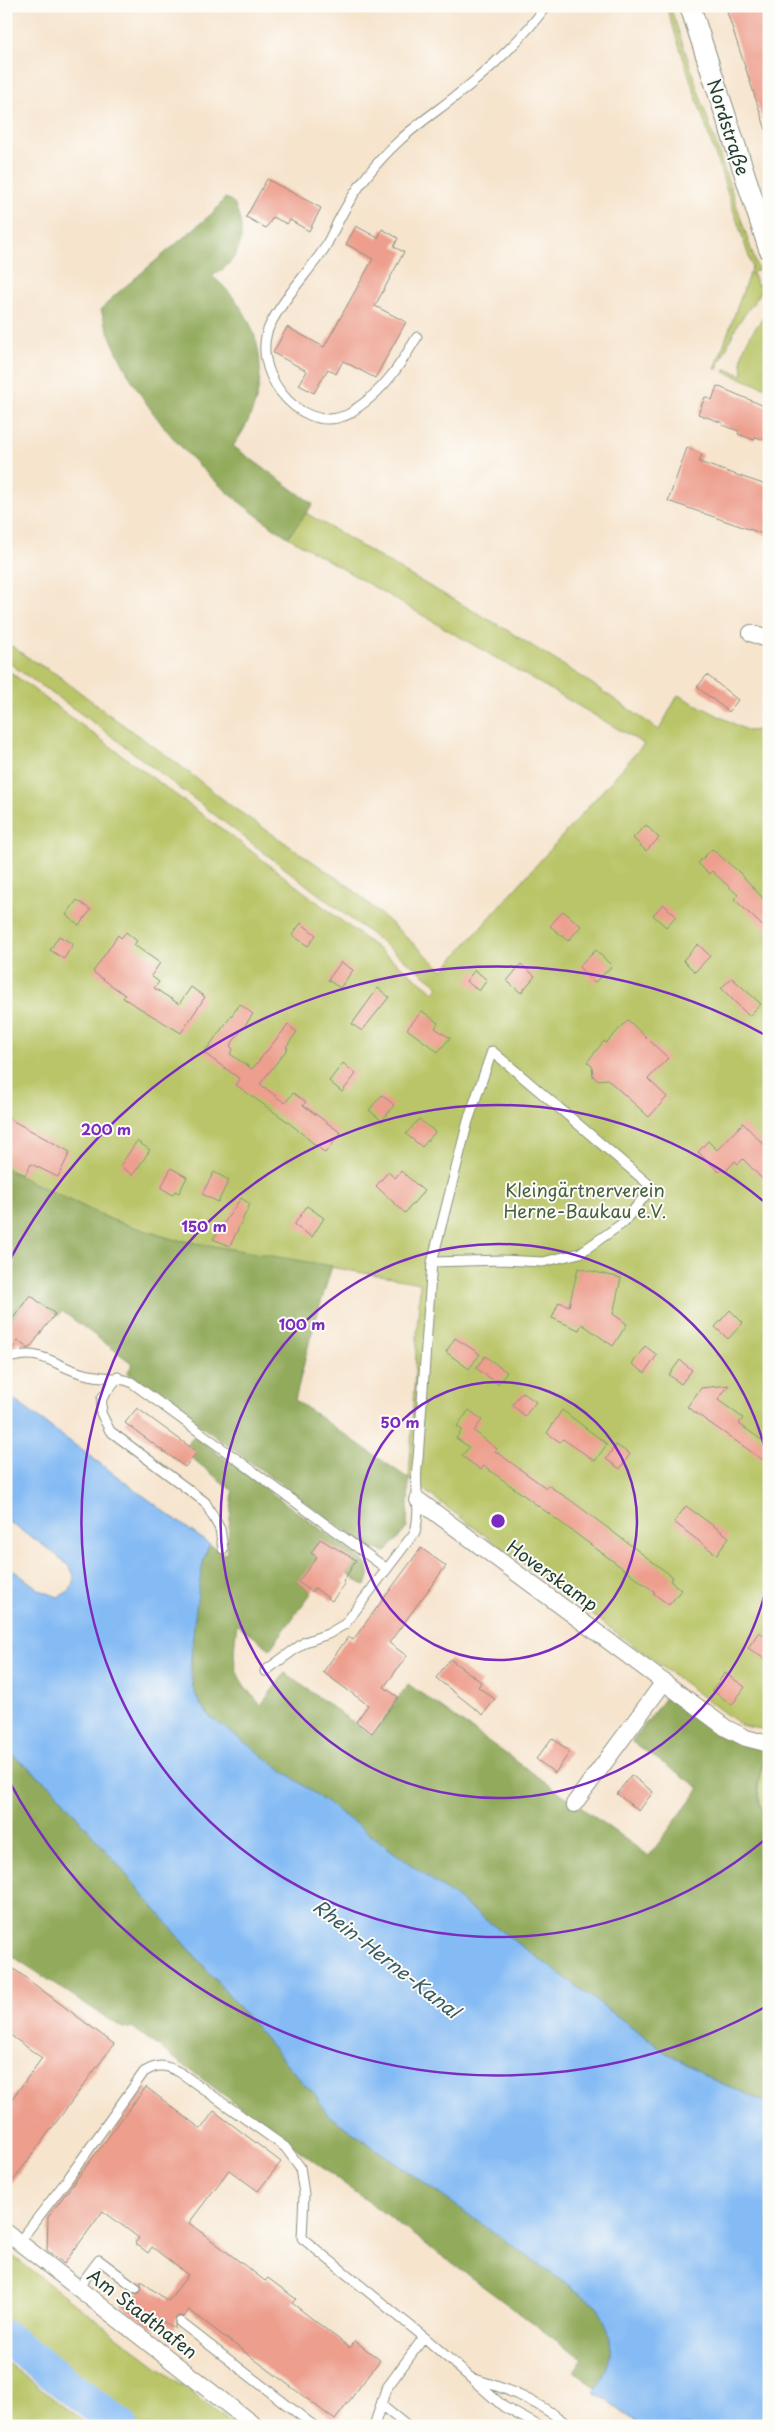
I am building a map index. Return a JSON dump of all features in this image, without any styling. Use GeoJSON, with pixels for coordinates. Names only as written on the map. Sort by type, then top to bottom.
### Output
{"type":"FeatureCollection","features":[{"type":"Feature","properties":{"kind":"street","name":"Nordstraße"},"geometry":{"type":"LineString","coordinates":[[690,6],[769,249]]}},
{"type":"Feature","properties":{"kind":"street"},"geometry":{"type":"LineString","coordinates":[[751,633],[769,640]]}},
{"type":"Feature","properties":{"kind":"street","name":"Hoverskamp"},"geometry":{"type":"LineString","coordinates":[[418,1500],[726,1728],[746,1738],[769,1744]]}},
{"type":"Feature","properties":{"kind":"street"},"geometry":{"type":"LineString","coordinates":[[574,1804],[664,1682]]}},
{"type":"Feature","properties":{"kind":"street","name":"Am Stadthafen"},"geometry":{"type":"LineString","coordinates":[[12,2237],[256,2426]]}},
{"type":"Feature","properties":{"kind":"lane"},"geometry":{"type":"LineString","coordinates":[[417,337],[390,380],[372,398],[344,417],[322,418],[302,410],[285,398],[274,384],[264,361],[264,339],[271,322],[324,248],[342,214],[374,166],[399,141],[463,91],[490,66],[546,6]]}},
{"type":"Feature","properties":{"kind":"lane"},"geometry":{"type":"LineString","coordinates":[[265,1671],[305,1642],[328,1634],[345,1624],[415,1532],[419,1517],[416,1474],[432,1262],[468,1121],[492,1051],[652,1187],[624,1223],[580,1253],[543,1262],[502,1260],[432,1262]]}},
{"type":"Feature","properties":{"kind":"lane"},"geometry":{"type":"LineString","coordinates":[[6,1359],[20,1355],[40,1355],[88,1375],[118,1377],[132,1382],[387,1569]]}},
{"type":"Feature","properties":{"kind":"lane"},"geometry":{"type":"LineString","coordinates":[[118,1377],[102,1398],[101,1413],[110,1431],[205,1502],[220,1529],[223,1549]]}},
{"type":"Feature","properties":{"kind":"lane"},"geometry":{"type":"LineString","coordinates":[[12,2237],[67,2180],[144,2072],[153,2066],[164,2064],[181,2073],[285,2147],[300,2167],[304,2194],[302,2238],[424,2337],[504,2407],[539,2426]]}},
{"type":"Feature","properties":{"kind":"lane"},"geometry":{"type":"LineString","coordinates":[[78,2288],[99,2260],[136,2288]]}},
{"type":"Feature","properties":{"kind":"lane"},"geometry":{"type":"LineString","coordinates":[[180,2322],[314,2426]]}},
{"type":"Feature","properties":{"kind":"lane"},"geometry":{"type":"LineString","coordinates":[[374,2426],[386,2389],[424,2337]]}},
{"type":"Feature","properties":{"kind":"lane"},"geometry":{"type":"LineString","coordinates":[[469,2377],[503,2387],[553,2413],[569,2426]]}},
{"type":"Feature","properties":{"kind":"lane"},"geometry":{"type":"LineString","coordinates":[[380,2405],[407,2426]]}},
{"type":"Feature","properties":{"kind":"green space"},"geometry":{"type":"Polygon","coordinates":[[[666,6],[670,6],[758,270],[752,273],[757,285],[762,283],[764,288],[737,325],[717,369],[715,369],[752,266],[666,6]]]}},
{"type":"Feature","properties":{"kind":"green space"},"geometry":{"type":"Polygon","coordinates":[[[225,198],[233,202],[236,209],[240,224],[240,242],[234,258],[221,271],[212,276],[231,294],[245,314],[254,335],[259,357],[260,379],[255,402],[246,424],[233,446],[313,504],[288,537],[228,493],[175,440],[151,410],[131,379],[114,345],[101,310],[114,296],[215,211],[225,198]]]}},
{"type":"Feature","properties":{"kind":"green space"},"geometry":{"type":"Polygon","coordinates":[[[768,312],[769,389],[724,372],[726,369],[742,375],[742,357],[746,344],[768,312]]]}},
{"type":"Feature","properties":{"kind":"green space","name":"Kleingärtnerverein Herne-Baukau e.V."},"geometry":{"type":"Polygon","coordinates":[[[306,513],[406,573],[502,627],[582,677],[659,730],[678,695],[748,731],[759,730],[769,734],[769,1730],[742,1726],[409,1479],[420,1283],[172,1239],[112,1220],[6,1170],[6,669],[242,844],[434,992],[439,986],[97,725],[6,661],[6,642],[56,674],[234,808],[350,887],[443,970],[644,744],[288,537],[306,513]]]}},
{"type":"Feature","properties":{"kind":"green space"},"geometry":{"type":"Polygon","coordinates":[[[6,1170],[112,1220],[172,1239],[332,1266],[310,1339],[295,1400],[409,1479],[407,1528],[386,1552],[368,1547],[127,1373],[133,1364],[62,1311],[58,1316],[30,1296],[6,1328],[6,1170]]]}},
{"type":"Feature","properties":{"kind":"green space"},"geometry":{"type":"Polygon","coordinates":[[[194,1436],[361,1559],[369,1571],[369,1579],[365,1586],[347,1574],[356,1560],[320,1539],[311,1553],[323,1560],[316,1586],[303,1576],[298,1582],[312,1592],[270,1649],[237,1624],[234,1649],[236,1668],[244,1685],[261,1705],[285,1673],[372,1736],[408,1684],[649,1856],[700,1788],[632,1742],[665,1695],[669,1694],[769,1747],[759,1777],[758,1792],[760,1806],[769,1827],[769,2104],[712,2079],[666,2052],[240,1740],[206,1712],[198,1700],[194,1686],[192,1669],[193,1625],[199,1581],[207,1548],[210,1545],[226,1555],[233,1491],[192,1458],[187,1445],[194,1436]]]}},
{"type":"Feature","properties":{"kind":"green space"},"geometry":{"type":"Polygon","coordinates":[[[6,1750],[51,1786],[303,2083],[315,2094],[328,2115],[596,2305],[607,2327],[611,2346],[608,2366],[597,2388],[574,2371],[583,2358],[561,2344],[132,2027],[127,2029],[121,2027],[6,1952],[6,1750]]]}},
{"type":"Feature","properties":{"kind":"green space"},"geometry":{"type":"Polygon","coordinates":[[[769,1755],[769,1827],[758,1791],[761,1773],[769,1755]]]}},
{"type":"Feature","properties":{"kind":"green space"},"geometry":{"type":"Polygon","coordinates":[[[6,2251],[235,2426],[142,2426],[6,2323],[6,2251]]]}},
{"type":"Feature","properties":{"kind":"green space"},"geometry":{"type":"Polygon","coordinates":[[[6,2362],[89,2426],[6,2426],[6,2362]]]}},
{"type":"Feature","properties":{"kind":"water","name":"Rhein-Herne-Kanal"},"geometry":{"type":"Polygon","coordinates":[[[6,1394],[210,1545],[206,1553],[199,1583],[190,1668],[196,1694],[210,1717],[666,2052],[712,2079],[769,2104],[769,2426],[642,2426],[595,2392],[606,2369],[610,2348],[607,2328],[596,2305],[328,2115],[315,2094],[303,2083],[51,1786],[6,1750],[6,1565],[40,1590],[58,1597],[69,1591],[73,1585],[74,1578],[69,1567],[62,1560],[6,1520],[6,1394]]]}},
{"type":"Feature","properties":{"kind":"building"},"geometry":{"type":"Polygon","coordinates":[[[746,6],[763,6],[769,25],[769,130],[766,130],[727,12],[746,6]]]}},
{"type":"Feature","properties":{"kind":"building"},"geometry":{"type":"Polygon","coordinates":[[[267,179],[321,208],[309,231],[290,220],[287,224],[273,217],[266,228],[246,217],[267,179]]]}},
{"type":"Feature","properties":{"kind":"building"},"geometry":{"type":"Polygon","coordinates":[[[356,226],[378,238],[382,229],[398,238],[394,247],[404,252],[375,306],[406,322],[375,378],[343,361],[336,374],[328,369],[314,393],[299,385],[307,371],[273,353],[287,327],[324,347],[373,259],[346,244],[356,226]]]}},
{"type":"Feature","properties":{"kind":"building"},"geometry":{"type":"Polygon","coordinates":[[[717,386],[769,408],[769,441],[756,437],[754,440],[738,434],[739,431],[722,425],[723,423],[698,414],[705,397],[712,400],[717,386]]]}},
{"type":"Feature","properties":{"kind":"building"},"geometry":{"type":"Polygon","coordinates":[[[687,448],[702,454],[699,462],[769,486],[769,536],[668,501],[687,448]]]}},
{"type":"Feature","properties":{"kind":"building"},"geometry":{"type":"Polygon","coordinates":[[[707,675],[738,700],[729,712],[697,687],[707,675]]]}},
{"type":"Feature","properties":{"kind":"building"},"geometry":{"type":"Polygon","coordinates":[[[646,825],[659,838],[646,851],[633,838],[646,825]]]}},
{"type":"Feature","properties":{"kind":"building"},"geometry":{"type":"Polygon","coordinates":[[[712,849],[739,872],[769,905],[769,932],[734,899],[738,895],[712,871],[709,874],[698,863],[712,849]]]}},
{"type":"Feature","properties":{"kind":"building"},"geometry":{"type":"Polygon","coordinates":[[[77,900],[91,910],[79,925],[66,915],[77,900]]]}},
{"type":"Feature","properties":{"kind":"building"},"geometry":{"type":"Polygon","coordinates":[[[663,904],[676,916],[666,927],[653,915],[663,904]]]}},
{"type":"Feature","properties":{"kind":"building"},"geometry":{"type":"Polygon","coordinates":[[[563,911],[581,926],[568,941],[550,926],[563,911]]]}},
{"type":"Feature","properties":{"kind":"building"},"geometry":{"type":"Polygon","coordinates":[[[301,923],[316,935],[308,946],[292,935],[301,923]]]}},
{"type":"Feature","properties":{"kind":"building"},"geometry":{"type":"Polygon","coordinates":[[[126,932],[137,941],[134,945],[160,963],[151,976],[159,982],[154,988],[179,1004],[191,987],[205,997],[181,1033],[123,998],[125,995],[93,972],[118,935],[121,938],[126,932]]]}},
{"type":"Feature","properties":{"kind":"building"},"geometry":{"type":"Polygon","coordinates":[[[59,936],[73,944],[64,959],[50,950],[59,936]]]}},
{"type":"Feature","properties":{"kind":"building"},"geometry":{"type":"Polygon","coordinates":[[[698,944],[710,956],[695,972],[683,960],[698,944]]]}},
{"type":"Feature","properties":{"kind":"building"},"geometry":{"type":"Polygon","coordinates":[[[596,950],[612,966],[594,983],[579,967],[596,950]]]}},
{"type":"Feature","properties":{"kind":"building"},"geometry":{"type":"Polygon","coordinates":[[[341,962],[353,970],[340,988],[328,980],[341,962]]]}},
{"type":"Feature","properties":{"kind":"building"},"geometry":{"type":"Polygon","coordinates":[[[521,964],[535,976],[521,993],[507,981],[521,964]]]}},
{"type":"Feature","properties":{"kind":"building"},"geometry":{"type":"Polygon","coordinates":[[[475,970],[487,980],[479,991],[466,981],[475,970]]]}},
{"type":"Feature","properties":{"kind":"building"},"geometry":{"type":"Polygon","coordinates":[[[732,978],[761,1004],[749,1016],[721,988],[732,978]]]}},
{"type":"Feature","properties":{"kind":"building"},"geometry":{"type":"Polygon","coordinates":[[[378,988],[389,997],[362,1031],[352,1024],[378,988]]]}},
{"type":"Feature","properties":{"kind":"building"},"geometry":{"type":"Polygon","coordinates":[[[240,1004],[253,1014],[230,1046],[233,1049],[230,1054],[252,1069],[288,1025],[297,1032],[286,1047],[288,1048],[260,1084],[285,1103],[293,1093],[306,1102],[303,1105],[341,1133],[325,1153],[288,1122],[236,1085],[240,1079],[204,1053],[240,1004]]]}},
{"type":"Feature","properties":{"kind":"building"},"geometry":{"type":"Polygon","coordinates":[[[422,1011],[438,1023],[435,1028],[450,1038],[438,1052],[407,1029],[422,1011]]]}},
{"type":"Feature","properties":{"kind":"building"},"geometry":{"type":"Polygon","coordinates":[[[628,1020],[668,1058],[648,1079],[667,1097],[649,1117],[607,1079],[597,1080],[593,1076],[592,1066],[587,1062],[604,1041],[606,1043],[628,1020]]]}},
{"type":"Feature","properties":{"kind":"building"},"geometry":{"type":"Polygon","coordinates":[[[343,1063],[356,1074],[342,1092],[329,1081],[343,1063]]]}},
{"type":"Feature","properties":{"kind":"building"},"geometry":{"type":"Polygon","coordinates":[[[382,1095],[394,1105],[382,1121],[369,1110],[382,1095]]]}},
{"type":"Feature","properties":{"kind":"building"},"geometry":{"type":"Polygon","coordinates":[[[6,1117],[70,1152],[58,1177],[31,1164],[25,1175],[6,1164],[6,1117]]]}},
{"type":"Feature","properties":{"kind":"building"},"geometry":{"type":"Polygon","coordinates":[[[419,1119],[435,1132],[422,1147],[406,1134],[419,1119]]]}},
{"type":"Feature","properties":{"kind":"building"},"geometry":{"type":"Polygon","coordinates":[[[743,1123],[769,1150],[769,1186],[743,1159],[738,1164],[735,1161],[725,1172],[722,1169],[719,1172],[698,1152],[708,1141],[717,1150],[743,1123]]]}},
{"type":"Feature","properties":{"kind":"building"},"geometry":{"type":"Polygon","coordinates":[[[137,1141],[150,1150],[133,1175],[120,1166],[137,1141]]]}},
{"type":"Feature","properties":{"kind":"building"},"geometry":{"type":"Polygon","coordinates":[[[171,1168],[187,1177],[179,1193],[175,1191],[173,1195],[161,1188],[171,1168]]]}},
{"type":"Feature","properties":{"kind":"building"},"geometry":{"type":"Polygon","coordinates":[[[401,1171],[424,1191],[405,1213],[376,1186],[388,1172],[395,1178],[401,1171]]]}},
{"type":"Feature","properties":{"kind":"building"},"geometry":{"type":"Polygon","coordinates":[[[214,1172],[229,1180],[218,1202],[202,1194],[214,1172]]]}},
{"type":"Feature","properties":{"kind":"building"},"geometry":{"type":"Polygon","coordinates":[[[241,1198],[250,1204],[230,1246],[213,1239],[241,1198]]]}},
{"type":"Feature","properties":{"kind":"building"},"geometry":{"type":"Polygon","coordinates":[[[307,1206],[324,1218],[312,1237],[294,1225],[307,1206]]]}},
{"type":"Feature","properties":{"kind":"building"},"geometry":{"type":"Polygon","coordinates":[[[578,1268],[621,1278],[613,1314],[627,1324],[613,1346],[582,1324],[579,1330],[552,1318],[559,1302],[569,1306],[578,1268]]]}},
{"type":"Feature","properties":{"kind":"building"},"geometry":{"type":"Polygon","coordinates":[[[30,1295],[55,1314],[29,1349],[18,1341],[10,1352],[6,1353],[6,1328],[30,1295]]]}},
{"type":"Feature","properties":{"kind":"building"},"geometry":{"type":"Polygon","coordinates":[[[730,1310],[743,1323],[728,1339],[715,1327],[730,1310]]]}},
{"type":"Feature","properties":{"kind":"building"},"geometry":{"type":"Polygon","coordinates":[[[455,1338],[480,1354],[469,1369],[446,1352],[455,1338]]]}},
{"type":"Feature","properties":{"kind":"building"},"geometry":{"type":"Polygon","coordinates":[[[645,1346],[657,1355],[645,1373],[632,1364],[645,1346]]]}},
{"type":"Feature","properties":{"kind":"building"},"geometry":{"type":"Polygon","coordinates":[[[485,1356],[507,1372],[498,1384],[476,1368],[485,1356]]]}},
{"type":"Feature","properties":{"kind":"building"},"geometry":{"type":"Polygon","coordinates":[[[680,1360],[692,1370],[681,1384],[669,1375],[680,1360]]]}},
{"type":"Feature","properties":{"kind":"building"},"geometry":{"type":"Polygon","coordinates":[[[729,1385],[718,1400],[743,1418],[739,1424],[769,1445],[769,1464],[687,1407],[701,1388],[729,1385]]]}},
{"type":"Feature","properties":{"kind":"building"},"geometry":{"type":"Polygon","coordinates":[[[522,1392],[536,1402],[525,1416],[512,1405],[522,1392]]]}},
{"type":"Feature","properties":{"kind":"building"},"geometry":{"type":"Polygon","coordinates":[[[137,1408],[197,1452],[185,1467],[125,1423],[137,1408]]]}},
{"type":"Feature","properties":{"kind":"building"},"geometry":{"type":"Polygon","coordinates":[[[469,1410],[482,1420],[474,1431],[497,1449],[495,1451],[546,1488],[548,1485],[573,1502],[673,1577],[670,1581],[681,1590],[669,1605],[653,1593],[655,1592],[484,1466],[481,1470],[462,1456],[469,1447],[456,1438],[462,1430],[457,1426],[469,1410]]]}},
{"type":"Feature","properties":{"kind":"building"},"geometry":{"type":"Polygon","coordinates":[[[562,1410],[607,1444],[595,1461],[563,1439],[560,1442],[547,1433],[562,1410]]]}},
{"type":"Feature","properties":{"kind":"building"},"geometry":{"type":"Polygon","coordinates":[[[616,1445],[630,1454],[620,1469],[606,1459],[616,1445]]]}},
{"type":"Feature","properties":{"kind":"building"},"geometry":{"type":"Polygon","coordinates":[[[686,1506],[729,1537],[717,1555],[674,1522],[686,1506]]]}},
{"type":"Feature","properties":{"kind":"building"},"geometry":{"type":"Polygon","coordinates":[[[320,1539],[356,1560],[343,1582],[345,1584],[332,1601],[315,1588],[312,1592],[298,1582],[317,1557],[311,1553],[320,1539]]]}},
{"type":"Feature","properties":{"kind":"building"},"geometry":{"type":"Polygon","coordinates":[[[421,1548],[446,1566],[389,1643],[407,1656],[384,1687],[398,1697],[372,1733],[356,1722],[368,1705],[323,1672],[348,1637],[353,1640],[421,1548]]]}},
{"type":"Feature","properties":{"kind":"building"},"geometry":{"type":"Polygon","coordinates":[[[759,1632],[769,1639],[769,1662],[748,1648],[759,1632]]]}},
{"type":"Feature","properties":{"kind":"building"},"geometry":{"type":"Polygon","coordinates":[[[450,1659],[481,1682],[478,1687],[495,1699],[483,1715],[436,1678],[450,1659]]]}},
{"type":"Feature","properties":{"kind":"building"},"geometry":{"type":"Polygon","coordinates":[[[725,1673],[745,1687],[732,1705],[712,1690],[725,1673]]]}},
{"type":"Feature","properties":{"kind":"building"},"geometry":{"type":"Polygon","coordinates":[[[552,1738],[570,1752],[555,1773],[536,1759],[552,1738]]]}},
{"type":"Feature","properties":{"kind":"building"},"geometry":{"type":"Polygon","coordinates":[[[631,1775],[653,1792],[639,1811],[617,1794],[631,1775]]]}},
{"type":"Feature","properties":{"kind":"building"},"geometry":{"type":"Polygon","coordinates":[[[6,1963],[114,2044],[6,2190],[6,2107],[42,2058],[6,2032],[6,1963]]]}},
{"type":"Feature","properties":{"kind":"building"},"geometry":{"type":"Polygon","coordinates":[[[146,2087],[201,2129],[214,2111],[281,2162],[258,2191],[229,2170],[189,2223],[265,2281],[268,2278],[296,2299],[292,2303],[350,2348],[355,2341],[380,2360],[335,2420],[189,2310],[184,2317],[178,2316],[175,2319],[175,2329],[160,2319],[153,2329],[122,2306],[132,2293],[138,2294],[141,2291],[141,2281],[168,2301],[188,2275],[152,2247],[148,2253],[135,2243],[139,2238],[103,2211],[64,2264],[47,2250],[48,2217],[146,2087]]]}},
{"type":"Feature","properties":{"kind":"waterway"},"geometry":{"type":"LineString","coordinates":[[6,2338],[121,2426]]}}]}
